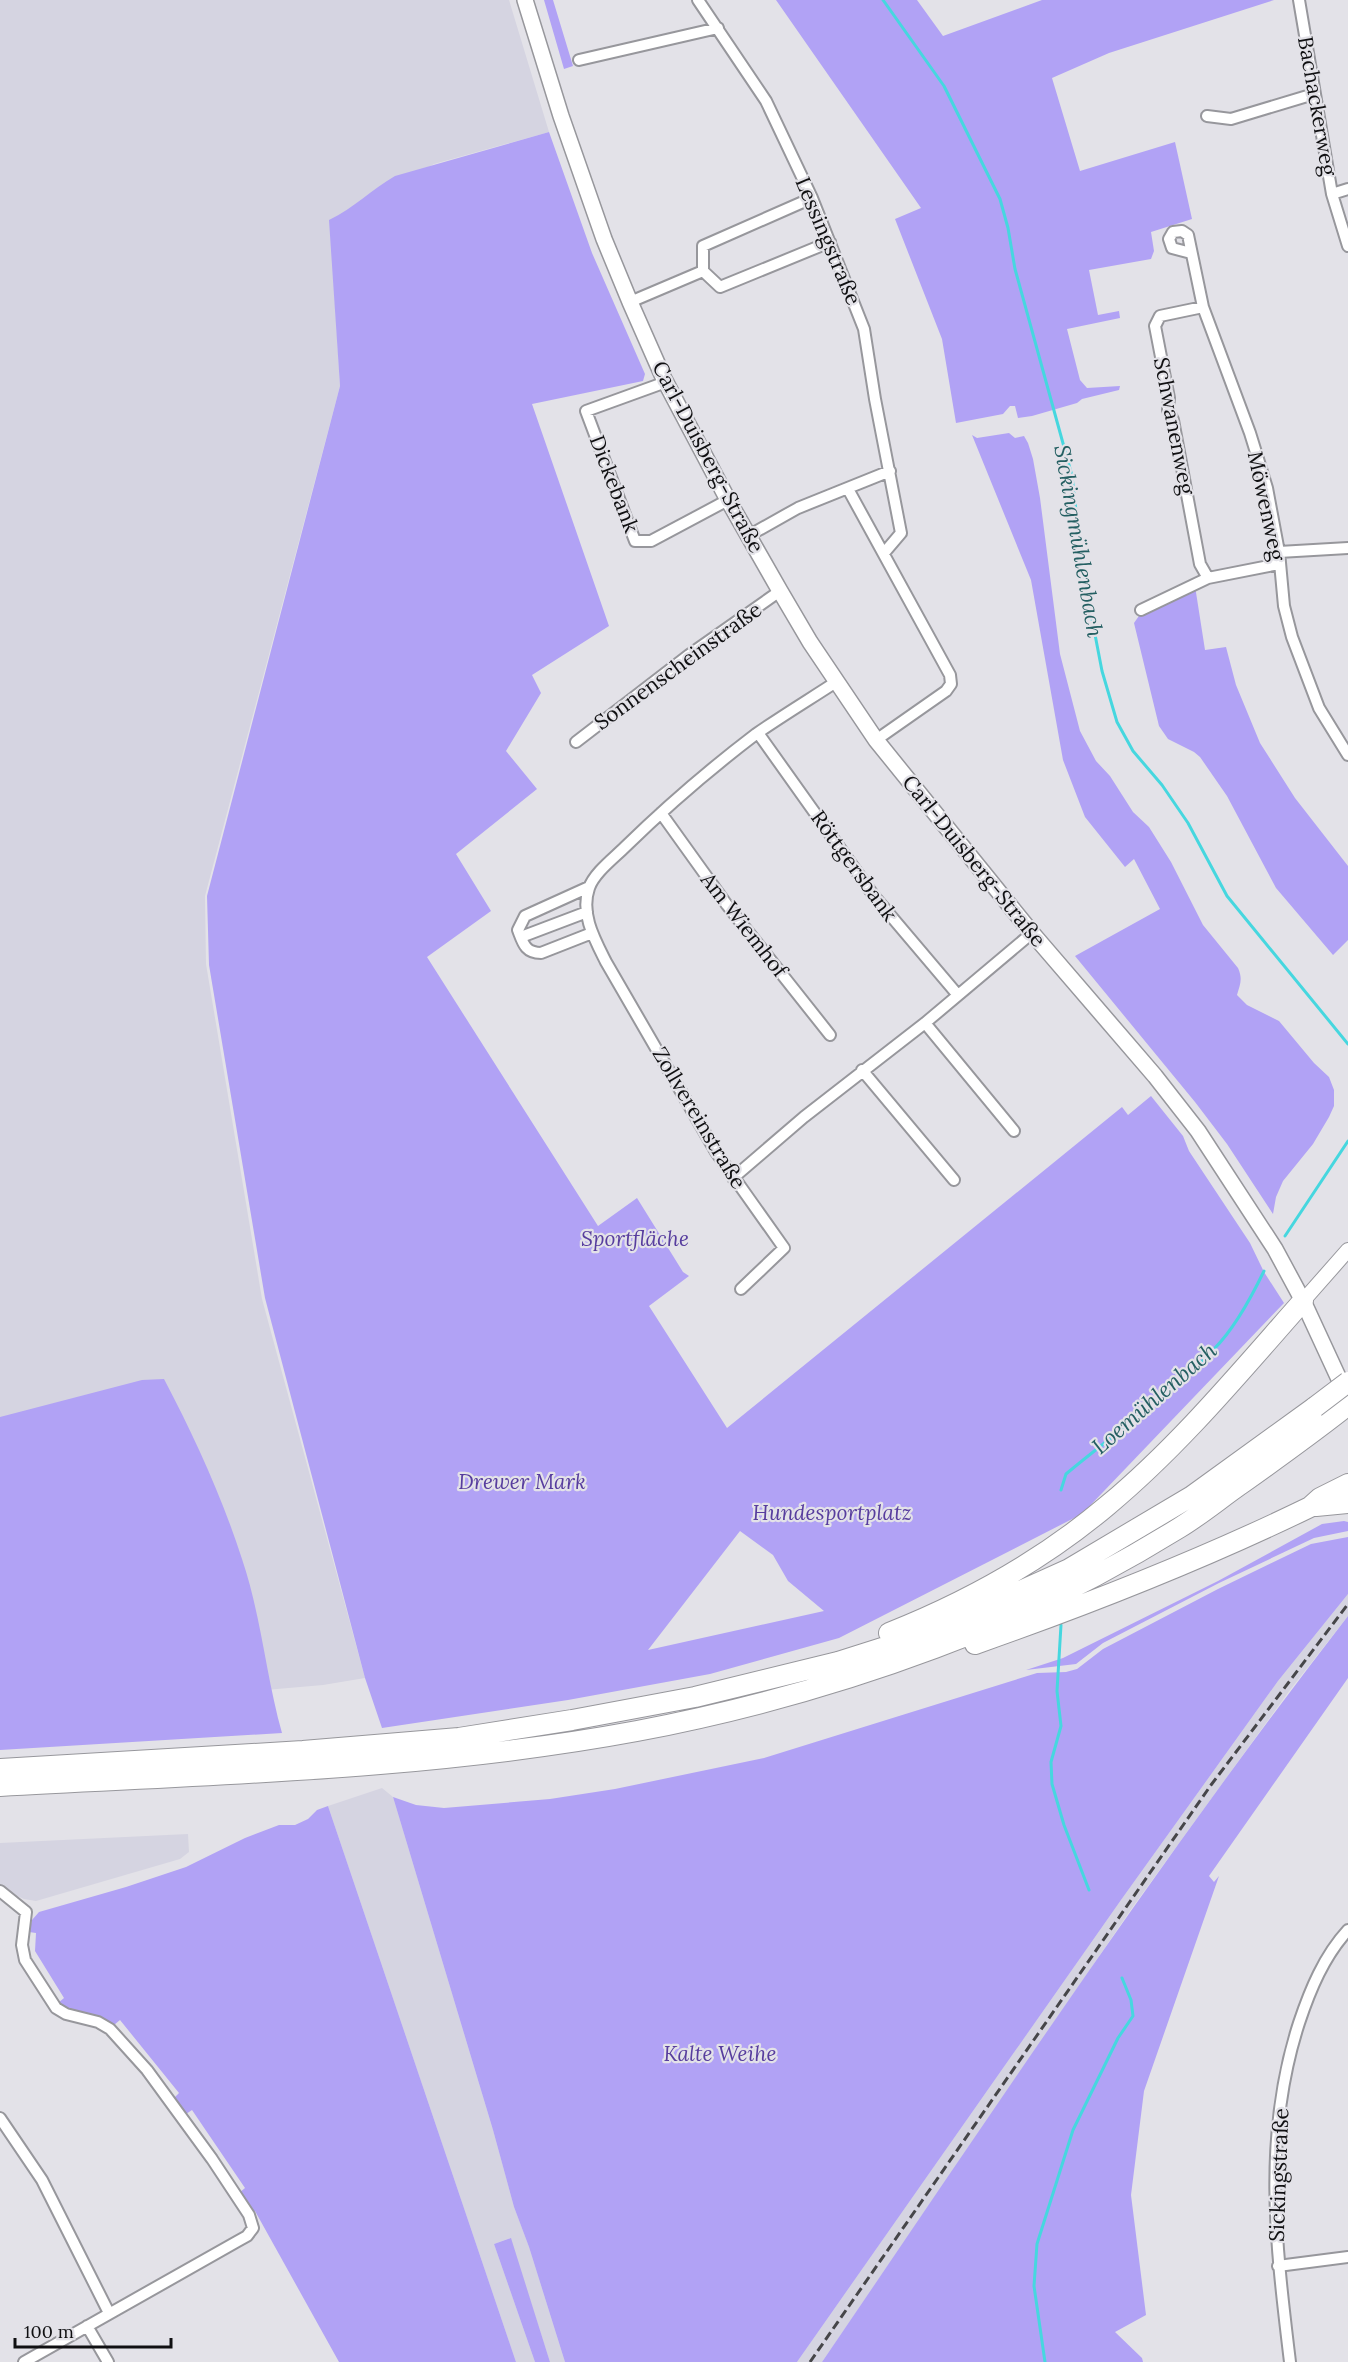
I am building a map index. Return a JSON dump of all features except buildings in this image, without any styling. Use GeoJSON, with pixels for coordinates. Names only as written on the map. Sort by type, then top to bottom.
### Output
{"type":"FeatureCollection","features":[{"type":"Feature","properties":{"kind":"highway"},"geometry":{"type":"LineString","coordinates":[[838,1662],[857,1646],[934,1615],[985,1590],[1046,1551],[1108,1506],[1168,1449],[1303,1301]]}},
{"type":"Feature","properties":{"kind":"highway"},"geometry":{"type":"LineString","coordinates":[[0,1786],[305,1759],[561,1743],[638,1731],[852,1677],[936,1648],[1020,1612],[1102,1571],[1181,1527],[1319,1416],[1348,1382]]}},
{"type":"Feature","properties":{"kind":"highway"},"geometry":{"type":"LineString","coordinates":[[380,1754],[695,1697],[838,1662],[923,1635],[1070,1569],[1319,1416],[1348,1403]]}},
{"type":"Feature","properties":{"kind":"highway"},"geometry":{"type":"LineString","coordinates":[[724,1711],[765,1710],[855,1686],[1026,1626],[1226,1548],[1310,1507],[1320,1498],[1348,1484]]}},
{"type":"Feature","properties":{"kind":"highway"},"geometry":{"type":"LineString","coordinates":[[1310,1507],[1348,1503]]}},
{"type":"Feature","properties":{"kind":"highway"},"geometry":{"type":"LineString","coordinates":[[0,1769],[305,1759]]}},
{"type":"Feature","properties":{"kind":"main road","name":"Carl-Duisberg-Straße"},"geometry":{"type":"LineString","coordinates":[[525,0],[561,116],[604,239],[630,302],[666,382],[728,500],[780,591],[836,682],[876,740],[1032,933],[1156,1077],[1198,1131],[1248,1205],[1303,1301],[1348,1403]]}},
{"type":"Feature","properties":{"kind":"street","name":"Lessingstraße"},"geometry":{"type":"LineString","coordinates":[[698,0],[766,101],[812,198],[864,329],[901,533],[884,553]]}},
{"type":"Feature","properties":{"kind":"street","name":"Bachackerweg"},"geometry":{"type":"LineString","coordinates":[[1299,0],[1332,194],[1348,246]]}},
{"type":"Feature","properties":{"kind":"street"},"geometry":{"type":"LineString","coordinates":[[579,60],[718,28]]}},
{"type":"Feature","properties":{"kind":"street"},"geometry":{"type":"LineString","coordinates":[[1207,116],[1231,119],[1314,94]]}},
{"type":"Feature","properties":{"kind":"street"},"geometry":{"type":"LineString","coordinates":[[1332,194],[1348,189]]}},
{"type":"Feature","properties":{"kind":"street"},"geometry":{"type":"LineString","coordinates":[[812,198],[703,246],[703,271],[720,287],[830,243]]}},
{"type":"Feature","properties":{"kind":"street","name":"Möwenweg"},"geometry":{"type":"LineString","coordinates":[[1191,253],[1203,307],[1267,488],[1279,552],[1284,606],[1292,637],[1319,708],[1348,755]]}},
{"type":"Feature","properties":{"kind":"street"},"geometry":{"type":"LineString","coordinates":[[630,302],[703,271]]}},
{"type":"Feature","properties":{"kind":"street","name":"Schwanenweg"},"geometry":{"type":"LineString","coordinates":[[1203,307],[1161,316],[1155,326],[1169,398],[1168,410],[1173,420],[1200,564],[1208,578]]}},
{"type":"Feature","properties":{"kind":"street","name":"Dickebank"},"geometry":{"type":"LineString","coordinates":[[666,382],[586,411],[635,541],[651,541],[728,500]]}},
{"type":"Feature","properties":{"kind":"street"},"geometry":{"type":"LineString","coordinates":[[748,536],[798,508],[890,471]]}},
{"type":"Feature","properties":{"kind":"street"},"geometry":{"type":"LineString","coordinates":[[848,489],[950,675],[951,684],[946,691],[876,740]]}},
{"type":"Feature","properties":{"kind":"street"},"geometry":{"type":"LineString","coordinates":[[1279,552],[1348,548]]}},
{"type":"Feature","properties":{"kind":"street"},"geometry":{"type":"LineString","coordinates":[[1141,610],[1208,578],[1279,564]]}},
{"type":"Feature","properties":{"kind":"street","name":"Sonnenscheinstraße"},"geometry":{"type":"LineString","coordinates":[[576,742],[681,661],[780,591]]}},
{"type":"Feature","properties":{"kind":"street"},"geometry":{"type":"LineString","coordinates":[[592,933],[541,953],[533,953],[527,950],[518,930],[525,916],[589,887],[606,866],[661,813],[758,734],[836,682]]}},
{"type":"Feature","properties":{"kind":"street","name":"Röttgersbank"},"geometry":{"type":"LineString","coordinates":[[758,734],[880,903],[957,994]]}},
{"type":"Feature","properties":{"kind":"street","name":"Am Wiemhof"},"geometry":{"type":"LineString","coordinates":[[661,813],[727,905],[830,1035]]}},
{"type":"Feature","properties":{"kind":"street","name":"Zollvereinstraße"},"geometry":{"type":"LineString","coordinates":[[589,887],[587,912],[592,933],[606,962],[716,1152],[784,1248],[741,1288]]}},
{"type":"Feature","properties":{"kind":"street"},"geometry":{"type":"LineString","coordinates":[[521,937],[587,912]]}},
{"type":"Feature","properties":{"kind":"street"},"geometry":{"type":"LineString","coordinates":[[733,1178],[1032,933]]}},
{"type":"Feature","properties":{"kind":"street"},"geometry":{"type":"LineString","coordinates":[[925,1023],[1014,1131]]}},
{"type":"Feature","properties":{"kind":"street"},"geometry":{"type":"LineString","coordinates":[[862,1070],[954,1180]]}},
{"type":"Feature","properties":{"kind":"street"},"geometry":{"type":"LineString","coordinates":[[1303,1301],[1348,1250]]}},
{"type":"Feature","properties":{"kind":"street"},"geometry":{"type":"LineString","coordinates":[[0,1892],[26,1912],[22,1953],[56,2008],[66,2014],[98,2022],[110,2029],[147,2070],[249,2215],[253,2228],[247,2236],[24,2362]]}},
{"type":"Feature","properties":{"kind":"street","name":"Sickingstraße"},"geometry":{"type":"LineString","coordinates":[[1290,2362],[1278,2266],[1275,2197],[1277,2121],[1288,2056],[1305,2006],[1329,1954],[1348,1930]]}},
{"type":"Feature","properties":{"kind":"street"},"geometry":{"type":"LineString","coordinates":[[0,2118],[42,2180],[109,2313]]}},
{"type":"Feature","properties":{"kind":"street"},"geometry":{"type":"LineString","coordinates":[[1278,2266],[1348,2257]]}},
{"type":"Feature","properties":{"kind":"street"},"geometry":{"type":"LineString","coordinates":[[87,2326],[108,2362]]}},
{"type":"Feature","properties":{"kind":"shaded area"},"geometry":{"type":"Polygon","coordinates":[[[0,0],[509,0],[549,132],[434,164],[330,221],[340,386],[205,896],[206,964],[262,1299],[365,1678],[323,1685],[0,1713],[0,0]]]}},
{"type":"Feature","properties":{"kind":"shaded area"},"geometry":{"type":"Polygon","coordinates":[[[1348,1594],[1348,1616],[1290,1690],[1132,1908],[822,2362],[797,2362],[1121,1900],[1278,1681],[1348,1594]]]}},
{"type":"Feature","properties":{"kind":"shaded area"},"geometry":{"type":"Polygon","coordinates":[[[382,1788],[393,1797],[514,2207],[565,2362],[550,2362],[510,2238],[494,2244],[535,2362],[516,2362],[328,1806],[382,1788]]]}},
{"type":"Feature","properties":{"kind":"shaded area"},"geometry":{"type":"Polygon","coordinates":[[[188,1834],[189,1852],[180,1859],[36,1901],[10,1893],[0,1884],[0,1843],[188,1834]]]}},
{"type":"Feature","properties":{"kind":"green space"},"geometry":{"type":"Polygon","coordinates":[[[544,0],[553,0],[573,66],[564,69],[544,0]]]}},
{"type":"Feature","properties":{"kind":"green space"},"geometry":{"type":"Polygon","coordinates":[[[776,0],[917,0],[943,36],[1042,0],[1274,0],[1109,53],[1052,78],[1080,171],[1175,142],[1192,219],[1151,232],[1154,251],[1151,259],[1089,270],[1098,315],[1119,311],[1120,318],[1067,329],[1080,380],[1087,388],[1120,386],[1119,390],[1082,399],[1077,403],[1032,416],[1018,418],[1015,406],[1010,406],[1003,414],[956,423],[942,339],[895,219],[921,208],[776,0]]]}},
{"type":"Feature","properties":{"kind":"green space","name":"Drewer Mark"},"geometry":{"type":"Polygon","coordinates":[[[549,132],[592,253],[645,374],[643,381],[532,404],[609,626],[532,675],[541,693],[506,751],[537,789],[456,854],[491,911],[427,957],[598,1226],[637,1198],[683,1272],[689,1276],[649,1306],[727,1428],[1122,1107],[1128,1115],[1151,1096],[1183,1136],[1189,1151],[1250,1243],[1264,1272],[1284,1303],[1082,1514],[839,1638],[710,1674],[568,1700],[382,1728],[365,1678],[265,1298],[209,965],[207,896],[340,386],[329,220],[395,176],[549,132]],[[740,1531],[648,1650],[824,1611],[788,1581],[773,1555],[740,1531]]]}},
{"type":"Feature","properties":{"kind":"green space"},"geometry":{"type":"Polygon","coordinates":[[[1009,433],[1015,438],[1024,436],[1033,459],[1060,654],[1080,731],[1096,761],[1110,776],[1133,812],[1149,827],[1171,862],[1203,925],[1238,968],[1241,979],[1237,995],[1247,1005],[1279,1021],[1314,1063],[1329,1077],[1334,1090],[1334,1106],[1329,1117],[1313,1144],[1283,1181],[1276,1197],[1273,1214],[1227,1144],[1195,1102],[1075,956],[1160,909],[1134,859],[1125,867],[1085,817],[1063,760],[1031,580],[972,435],[977,438],[1009,433]]]}},
{"type":"Feature","properties":{"kind":"green space"},"geometry":{"type":"Polygon","coordinates":[[[1195,586],[1205,650],[1226,647],[1236,685],[1260,743],[1295,798],[1348,866],[1348,940],[1333,955],[1276,888],[1227,796],[1200,757],[1168,739],[1159,726],[1134,623],[1141,613],[1195,586]]]}},
{"type":"Feature","properties":{"kind":"green space"},"geometry":{"type":"Polygon","coordinates":[[[164,1379],[207,1467],[249,1580],[282,1733],[0,1750],[0,1417],[142,1380],[164,1379]]]}},
{"type":"Feature","properties":{"kind":"green space"},"geometry":{"type":"Polygon","coordinates":[[[1348,1522],[1348,1531],[1314,1538],[1219,1583],[1103,1643],[1076,1664],[1026,1670],[1063,1658],[1218,1581],[1322,1524],[1348,1522]]]}},
{"type":"Feature","properties":{"kind":"green space","name":"Kalte Weihe"},"geometry":{"type":"Polygon","coordinates":[[[1348,1537],[1348,1594],[1278,1681],[1121,1900],[797,2362],[565,2362],[514,2207],[393,1797],[416,1805],[444,1808],[550,1799],[615,1789],[764,1758],[1037,1673],[1066,1672],[1077,1669],[1103,1649],[1218,1589],[1311,1544],[1348,1537]]]}},
{"type":"Feature","properties":{"kind":"green space"},"geometry":{"type":"Polygon","coordinates":[[[1348,1616],[1348,1678],[1209,1876],[1214,1882],[1219,1876],[1144,2091],[1131,2195],[1146,2315],[1115,2332],[1142,2358],[1143,2362],[822,2362],[1144,1892],[1348,1616]]]}},
{"type":"Feature","properties":{"kind":"green space"},"geometry":{"type":"Polygon","coordinates":[[[328,1806],[516,2362],[339,2362],[255,2211],[250,2211],[239,2193],[245,2188],[192,2110],[186,2114],[174,2098],[179,2093],[120,2020],[114,2025],[58,2003],[64,1998],[35,1951],[36,1933],[29,1932],[32,1920],[39,1912],[186,1867],[245,1838],[279,1825],[295,1825],[308,1819],[317,1810],[328,1806]]]}},
{"type":"Feature","properties":{"kind":"green space"},"geometry":{"type":"Polygon","coordinates":[[[511,2238],[550,2362],[535,2362],[494,2244],[511,2238]]]}},
{"type":"Feature","properties":{"kind":"waterway","name":"Sickingmühlenbach"},"geometry":{"type":"LineString","coordinates":[[883,0],[944,86],[1000,199],[1015,269],[1072,476],[1083,572],[1102,671],[1117,722],[1133,751],[1162,785],[1188,823],[1227,896],[1348,1044]]}},
{"type":"Feature","properties":{"kind":"waterway","name":"Loemühlenbach"},"geometry":{"type":"LineString","coordinates":[[1285,1236],[1348,1141]]}},
{"type":"Feature","properties":{"kind":"waterway","name":"Loemühlenbach"},"geometry":{"type":"LineString","coordinates":[[1061,1490],[1066,1474],[1160,1398],[1222,1341],[1236,1322],[1264,1271]]}},
{"type":"Feature","properties":{"kind":"waterway","name":"Loemühlenbach"},"geometry":{"type":"LineString","coordinates":[[1061,1625],[1057,1691],[1061,1726],[1051,1762],[1052,1784],[1064,1825],[1089,1890]]}},
{"type":"Feature","properties":{"kind":"waterway","name":"Loemühlenbach"},"geometry":{"type":"LineString","coordinates":[[1045,2362],[1034,2286],[1037,2244],[1073,2130],[1118,2038],[1133,2016],[1131,2000],[1122,1978]]}},
{"type":"Feature","properties":{"kind":"railway"},"geometry":{"type":"LineString","coordinates":[[810,2362],[1211,1785],[1348,1604]]}},
{"type":"Feature","properties":{"kind":"park label","name":"Sportfläche"},"geometry":{"type":"Point","coordinates":[635,1239]}},
{"type":"Feature","properties":{"kind":"park label","name":"Hundesportplatz"},"geometry":{"type":"Point","coordinates":[832,1513]}}]}
